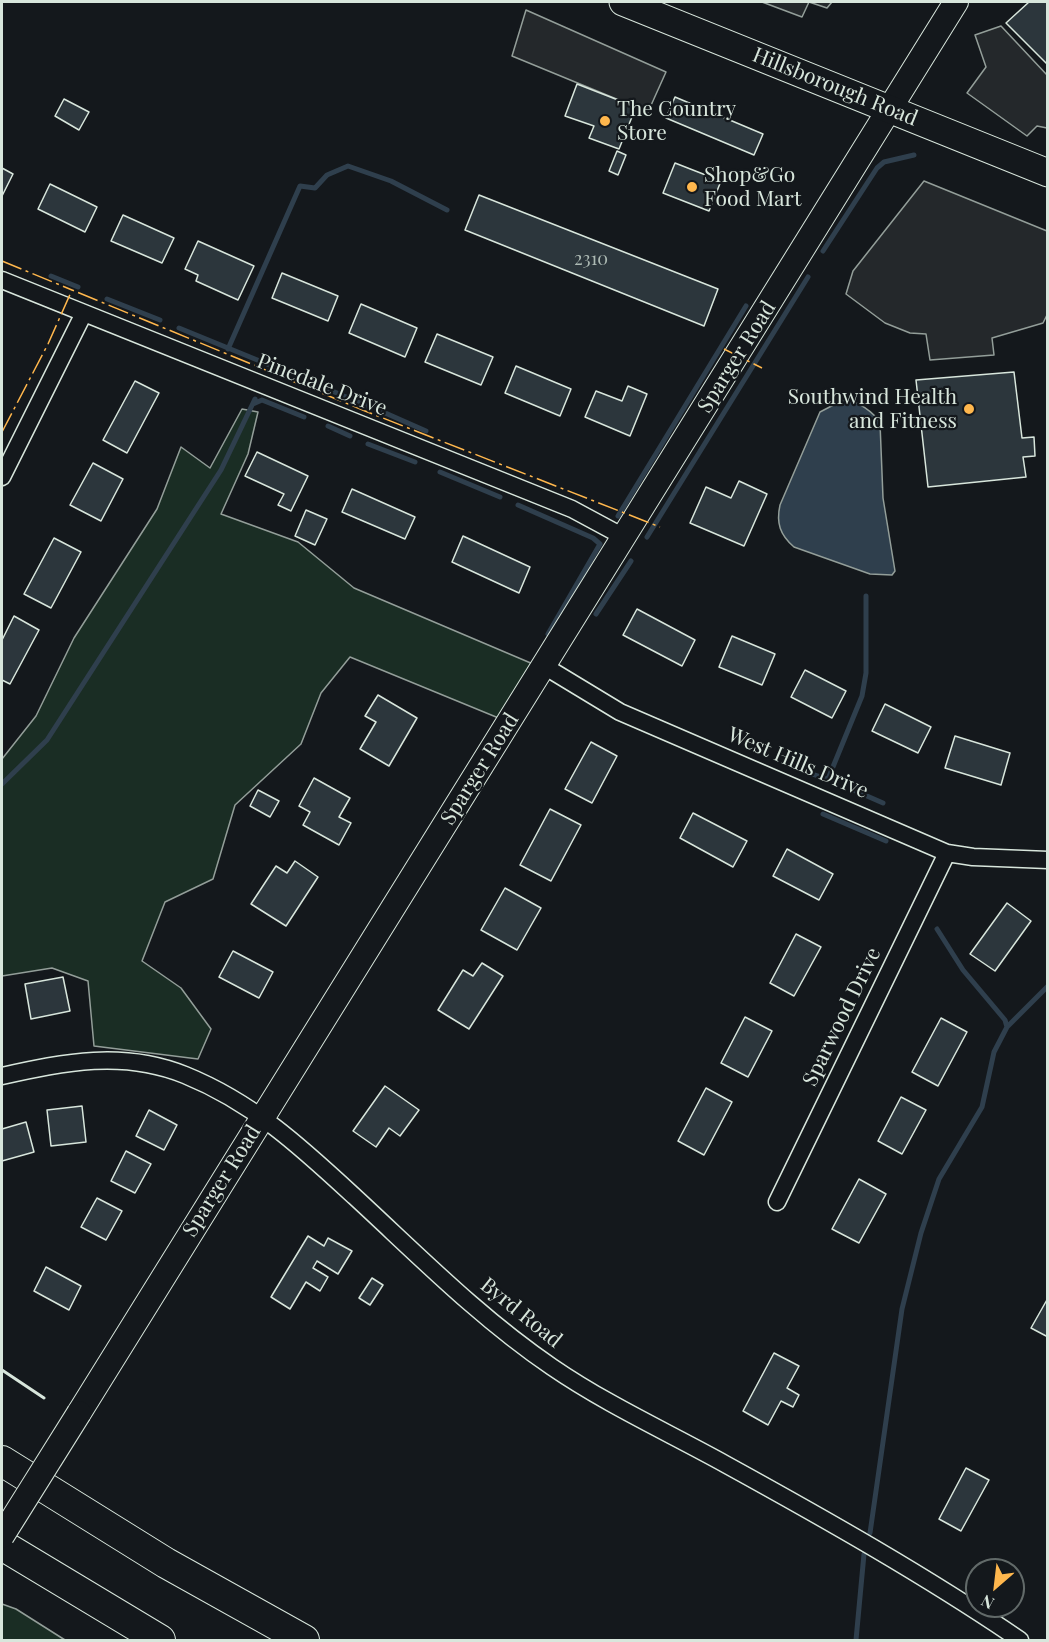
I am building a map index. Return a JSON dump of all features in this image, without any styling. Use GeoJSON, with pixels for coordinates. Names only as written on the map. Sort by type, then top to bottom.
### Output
{"type":"FeatureCollection","features":[{"type":"Feature","properties":{"kind":"highway"},"geometry":{"type":"LineString","coordinates":[[2,1461],[166,1563],[304,1641]]}},
{"type":"Feature","properties":{"kind":"highway"},"geometry":{"type":"LineString","coordinates":[[2,1545],[160,1641]]}},
{"type":"Feature","properties":{"kind":"main road","name":"Hillsborough Road"},"geometry":{"type":"LineString","coordinates":[[623,2],[1047,173]]}},
{"type":"Feature","properties":{"kind":"street","name":"Sparger Road"},"geometry":{"type":"LineString","coordinates":[[2,1536],[891,110],[956,2]]}},
{"type":"Feature","properties":{"kind":"street","name":"Pinedale Drive"},"geometry":{"type":"LineString","coordinates":[[2,279],[563,505],[624,537]]}},
{"type":"Feature","properties":{"kind":"street"},"geometry":{"type":"LineString","coordinates":[[2,477],[84,313]]}},
{"type":"Feature","properties":{"kind":"street","name":"West Hills Drive"},"geometry":{"type":"LineString","coordinates":[[544,666],[620,712],[862,814],[947,853],[973,857],[1047,860]]}},
{"type":"Feature","properties":{"kind":"street","name":"Sparwood Drive"},"geometry":{"type":"LineString","coordinates":[[777,1202],[947,853]]}},
{"type":"Feature","properties":{"kind":"street","name":"Byrd Road"},"geometry":{"type":"LineString","coordinates":[[2,1076],[86,1060],[139,1062],[194,1079],[262,1117],[294,1141],[489,1319],[554,1368],[636,1418],[728,1466],[861,1542],[1020,1641]]}},
{"type":"Feature","properties":{"kind":"green space"},"geometry":{"type":"Polygon","coordinates":[[[242,409],[258,412],[248,454],[221,514],[298,542],[354,588],[533,664],[501,719],[350,657],[321,693],[301,744],[235,805],[213,879],[165,902],[142,961],[181,988],[211,1029],[198,1059],[94,1046],[88,981],[52,968],[2,976],[2,759],[36,716],[74,638],[157,509],[181,447],[210,468],[242,409]]]}},
{"type":"Feature","properties":{"kind":"green space"},"geometry":{"type":"Polygon","coordinates":[[[2,1604],[16,1609],[65,1640],[2,1640],[2,1604]]]}},
{"type":"Feature","properties":{"kind":"shaded area"},"geometry":{"type":"Polygon","coordinates":[[[762,2],[809,2],[802,17],[762,2]]]}},
{"type":"Feature","properties":{"kind":"shaded area"},"geometry":{"type":"Polygon","coordinates":[[[809,2],[832,2],[827,8],[809,2]]]}},
{"type":"Feature","properties":{"kind":"shaded area"},"geometry":{"type":"Polygon","coordinates":[[[526,10],[666,72],[648,112],[512,56],[526,10]]]}},
{"type":"Feature","properties":{"kind":"shaded area"},"geometry":{"type":"Polygon","coordinates":[[[1001,26],[1047,75],[1047,128],[1037,126],[1027,136],[967,93],[986,67],[975,35],[1001,26]]]}},
{"type":"Feature","properties":{"kind":"shaded area"},"geometry":{"type":"Polygon","coordinates":[[[924,181],[1047,231],[1047,315],[1043,323],[992,338],[994,355],[930,360],[926,334],[910,333],[885,323],[846,294],[853,271],[924,181]]]}},
{"type":"Feature","properties":{"kind":"water"},"geometry":{"type":"Polygon","coordinates":[[[845,399],[865,408],[880,423],[883,498],[895,571],[892,575],[870,574],[794,547],[785,538],[780,528],[780,505],[820,412],[845,399]]]}},
{"type":"Feature","properties":{"kind":"building"},"geometry":{"type":"Polygon","coordinates":[[[1029,2],[1048,2],[1048,65],[1006,23],[1029,2]]]}},
{"type":"Feature","properties":{"kind":"building","name":"The Country Store"},"geometry":{"type":"Polygon","coordinates":[[[577,84],[636,107],[619,149],[589,138],[594,126],[565,116],[577,84]]]}},
{"type":"Feature","properties":{"kind":"building"},"geometry":{"type":"Polygon","coordinates":[[[675,97],[763,134],[754,155],[666,118],[675,97]]]}},
{"type":"Feature","properties":{"kind":"building"},"geometry":{"type":"Polygon","coordinates":[[[64,99],[89,112],[79,130],[55,116],[64,99]]]}},
{"type":"Feature","properties":{"kind":"building"},"geometry":{"type":"Polygon","coordinates":[[[617,151],[626,155],[618,175],[609,171],[617,151]]]}},
{"type":"Feature","properties":{"kind":"building","name":"Shop&Go Food Mart"},"geometry":{"type":"Polygon","coordinates":[[[675,163],[721,181],[709,211],[663,193],[675,163]]]}},
{"type":"Feature","properties":{"kind":"building"},"geometry":{"type":"Polygon","coordinates":[[[2,168],[13,174],[2,196],[2,168]]]}},
{"type":"Feature","properties":{"kind":"building"},"geometry":{"type":"Polygon","coordinates":[[[50,184],[97,207],[85,232],[38,209],[50,184]]]}},
{"type":"Feature","properties":{"kind":"building"},"geometry":{"type":"Polygon","coordinates":[[[479,195],[718,289],[704,326],[465,230],[479,195]]]}},
{"type":"Feature","properties":{"kind":"building"},"geometry":{"type":"Polygon","coordinates":[[[123,215],[174,238],[162,263],[111,241],[123,215]]]}},
{"type":"Feature","properties":{"kind":"building"},"geometry":{"type":"Polygon","coordinates":[[[198,241],[254,266],[238,300],[196,281],[198,275],[185,269],[198,241]]]}},
{"type":"Feature","properties":{"kind":"building"},"geometry":{"type":"Polygon","coordinates":[[[282,273],[338,296],[328,321],[272,298],[282,273]]]}},
{"type":"Feature","properties":{"kind":"building"},"geometry":{"type":"Polygon","coordinates":[[[361,304],[417,328],[405,357],[349,333],[361,304]]]}},
{"type":"Feature","properties":{"kind":"building"},"geometry":{"type":"Polygon","coordinates":[[[437,334],[493,357],[481,385],[425,362],[437,334]]]}},
{"type":"Feature","properties":{"kind":"building"},"geometry":{"type":"Polygon","coordinates":[[[516,366],[571,389],[560,416],[505,393],[516,366]]]}},
{"type":"Feature","properties":{"kind":"building","name":"Southwind Health and Fitness"},"geometry":{"type":"Polygon","coordinates":[[[1014,372],[1022,438],[1034,437],[1035,456],[1023,457],[1026,477],[928,487],[916,380],[1014,372]]]}},
{"type":"Feature","properties":{"kind":"building"},"geometry":{"type":"Polygon","coordinates":[[[135,381],[159,393],[127,453],[103,440],[135,381]]]}},
{"type":"Feature","properties":{"kind":"building"},"geometry":{"type":"Polygon","coordinates":[[[628,386],[647,394],[630,436],[585,417],[596,391],[622,401],[628,386]]]}},
{"type":"Feature","properties":{"kind":"building"},"geometry":{"type":"Polygon","coordinates":[[[257,452],[308,476],[291,511],[278,505],[284,494],[245,476],[257,452]]]}},
{"type":"Feature","properties":{"kind":"building"},"geometry":{"type":"Polygon","coordinates":[[[93,463],[123,479],[101,521],[70,505],[93,463]]]}},
{"type":"Feature","properties":{"kind":"building"},"geometry":{"type":"Polygon","coordinates":[[[739,481],[767,494],[744,546],[690,523],[706,487],[731,498],[739,481]]]}},
{"type":"Feature","properties":{"kind":"building"},"geometry":{"type":"Polygon","coordinates":[[[352,489],[415,517],[405,539],[342,512],[352,489]]]}},
{"type":"Feature","properties":{"kind":"building"},"geometry":{"type":"Polygon","coordinates":[[[306,510],[327,519],[315,545],[295,536],[306,510]]]}},
{"type":"Feature","properties":{"kind":"building"},"geometry":{"type":"Polygon","coordinates":[[[463,536],[530,567],[519,593],[452,562],[463,536]]]}},
{"type":"Feature","properties":{"kind":"building"},"geometry":{"type":"Polygon","coordinates":[[[54,538],[81,552],[51,608],[24,594],[54,538]]]}},
{"type":"Feature","properties":{"kind":"building"},"geometry":{"type":"Polygon","coordinates":[[[637,609],[695,640],[682,666],[623,635],[637,609]]]}},
{"type":"Feature","properties":{"kind":"building"},"geometry":{"type":"Polygon","coordinates":[[[14,616],[39,630],[10,684],[2,680],[2,640],[14,616]]]}},
{"type":"Feature","properties":{"kind":"building"},"geometry":{"type":"Polygon","coordinates":[[[732,636],[775,654],[762,685],[719,667],[732,636]]]}},
{"type":"Feature","properties":{"kind":"building"},"geometry":{"type":"Polygon","coordinates":[[[805,670],[846,691],[832,718],[791,697],[805,670]]]}},
{"type":"Feature","properties":{"kind":"building"},"geometry":{"type":"Polygon","coordinates":[[[378,695],[417,718],[389,766],[360,749],[376,722],[365,716],[378,695]]]}},
{"type":"Feature","properties":{"kind":"building"},"geometry":{"type":"Polygon","coordinates":[[[885,704],[931,727],[918,753],[872,731],[885,704]]]}},
{"type":"Feature","properties":{"kind":"building"},"geometry":{"type":"Polygon","coordinates":[[[955,736],[1010,753],[1001,785],[945,768],[955,736]]]}},
{"type":"Feature","properties":{"kind":"building"},"geometry":{"type":"Polygon","coordinates":[[[591,742],[617,756],[592,803],[565,789],[591,742]]]}},
{"type":"Feature","properties":{"kind":"building"},"geometry":{"type":"Polygon","coordinates":[[[314,778],[350,798],[339,817],[351,823],[339,845],[303,825],[310,812],[299,806],[314,778]]]}},
{"type":"Feature","properties":{"kind":"building"},"geometry":{"type":"Polygon","coordinates":[[[258,790],[279,801],[270,817],[250,806],[258,790]]]}},
{"type":"Feature","properties":{"kind":"building"},"geometry":{"type":"Polygon","coordinates":[[[550,809],[581,825],[551,881],[520,865],[550,809]]]}},
{"type":"Feature","properties":{"kind":"building"},"geometry":{"type":"Polygon","coordinates":[[[693,813],[747,841],[733,867],[680,838],[693,813]]]}},
{"type":"Feature","properties":{"kind":"building"},"geometry":{"type":"Polygon","coordinates":[[[787,849],[833,874],[819,900],[773,876],[787,849]]]}},
{"type":"Feature","properties":{"kind":"building"},"geometry":{"type":"Polygon","coordinates":[[[295,861],[318,877],[286,926],[251,904],[276,866],[287,873],[295,861]]]}},
{"type":"Feature","properties":{"kind":"building"},"geometry":{"type":"Polygon","coordinates":[[[505,888],[541,908],[517,950],[481,930],[505,888]]]}},
{"type":"Feature","properties":{"kind":"building"},"geometry":{"type":"Polygon","coordinates":[[[1007,903],[1031,921],[995,971],[970,954],[1007,903]]]}},
{"type":"Feature","properties":{"kind":"building"},"geometry":{"type":"Polygon","coordinates":[[[796,934],[821,947],[794,996],[770,983],[796,934]]]}},
{"type":"Feature","properties":{"kind":"building"},"geometry":{"type":"Polygon","coordinates":[[[233,951],[273,972],[259,998],[219,977],[233,951]]]}},
{"type":"Feature","properties":{"kind":"building"},"geometry":{"type":"Polygon","coordinates":[[[482,963],[503,976],[469,1029],[438,1010],[463,970],[473,976],[482,963]]]}},
{"type":"Feature","properties":{"kind":"building"},"geometry":{"type":"Polygon","coordinates":[[[63,977],[70,1011],[31,1019],[25,984],[63,977]]]}},
{"type":"Feature","properties":{"kind":"building"},"geometry":{"type":"Polygon","coordinates":[[[745,1017],[772,1031],[748,1077],[721,1063],[745,1017]]]}},
{"type":"Feature","properties":{"kind":"building"},"geometry":{"type":"Polygon","coordinates":[[[941,1018],[967,1032],[938,1086],[912,1072],[941,1018]]]}},
{"type":"Feature","properties":{"kind":"building"},"geometry":{"type":"Polygon","coordinates":[[[385,1086],[419,1110],[400,1136],[389,1128],[376,1147],[353,1131],[385,1086]]]}},
{"type":"Feature","properties":{"kind":"building"},"geometry":{"type":"Polygon","coordinates":[[[706,1088],[732,1102],[704,1155],[678,1141],[706,1088]]]}},
{"type":"Feature","properties":{"kind":"building"},"geometry":{"type":"Polygon","coordinates":[[[901,1097],[926,1110],[902,1154],[878,1141],[901,1097]]]}},
{"type":"Feature","properties":{"kind":"building"},"geometry":{"type":"Polygon","coordinates":[[[82,1106],[86,1142],[51,1146],[47,1110],[82,1106]]]}},
{"type":"Feature","properties":{"kind":"building"},"geometry":{"type":"Polygon","coordinates":[[[149,1110],[177,1125],[164,1150],[136,1136],[149,1110]]]}},
{"type":"Feature","properties":{"kind":"building"},"geometry":{"type":"Polygon","coordinates":[[[26,1122],[34,1152],[2,1161],[2,1129],[26,1122]]]}},
{"type":"Feature","properties":{"kind":"building"},"geometry":{"type":"Polygon","coordinates":[[[126,1151],[151,1164],[135,1193],[111,1181],[126,1151]]]}},
{"type":"Feature","properties":{"kind":"building"},"geometry":{"type":"Polygon","coordinates":[[[859,1179],[886,1194],[859,1243],[832,1229],[859,1179]]]}},
{"type":"Feature","properties":{"kind":"building"},"geometry":{"type":"Polygon","coordinates":[[[97,1198],[122,1211],[106,1240],[81,1227],[97,1198]]]}},
{"type":"Feature","properties":{"kind":"building"},"geometry":{"type":"Polygon","coordinates":[[[308,1236],[324,1246],[328,1238],[352,1251],[338,1274],[317,1261],[313,1268],[328,1277],[320,1291],[306,1282],[290,1309],[271,1297],[308,1236]]]}},
{"type":"Feature","properties":{"kind":"building"},"geometry":{"type":"Polygon","coordinates":[[[46,1267],[81,1286],[69,1310],[34,1291],[46,1267]]]}},
{"type":"Feature","properties":{"kind":"building"},"geometry":{"type":"Polygon","coordinates":[[[372,1278],[383,1285],[370,1305],[359,1298],[372,1278]]]}},
{"type":"Feature","properties":{"kind":"building"},"geometry":{"type":"Polygon","coordinates":[[[1048,1298],[1048,1337],[1031,1328],[1048,1298]]]}},
{"type":"Feature","properties":{"kind":"building"},"geometry":{"type":"Polygon","coordinates":[[[774,1353],[799,1366],[787,1388],[799,1395],[793,1407],[781,1401],[768,1425],[743,1411],[774,1353]]]}},
{"type":"Feature","properties":{"kind":"building"},"geometry":{"type":"Polygon","coordinates":[[[966,1468],[989,1480],[961,1531],[939,1519],[966,1468]]]}},
{"type":"Feature","properties":{"kind":"waterway"},"geometry":{"type":"LineString","coordinates":[[823,251],[877,168],[884,162],[914,155]]}},
{"type":"Feature","properties":{"kind":"waterway"},"geometry":{"type":"LineString","coordinates":[[228,349],[300,186],[315,188],[327,175],[348,166],[391,181],[447,210]]}},
{"type":"Feature","properties":{"kind":"waterway"},"geometry":{"type":"LineString","coordinates":[[51,276],[78,287]]}},
{"type":"Feature","properties":{"kind":"waterway"},"geometry":{"type":"LineString","coordinates":[[647,537],[808,277]]}},
{"type":"Feature","properties":{"kind":"waterway"},"geometry":{"type":"LineString","coordinates":[[107,299],[160,320]]}},
{"type":"Feature","properties":{"kind":"waterway"},"geometry":{"type":"LineString","coordinates":[[618,516],[746,306]]}},
{"type":"Feature","properties":{"kind":"waterway"},"geometry":{"type":"LineString","coordinates":[[179,328],[272,366],[271,369]]}},
{"type":"Feature","properties":{"kind":"waterway"},"geometry":{"type":"LineString","coordinates":[[272,366],[287,373]]}},
{"type":"Feature","properties":{"kind":"waterway"},"geometry":{"type":"LineString","coordinates":[[309,381],[367,406]]}},
{"type":"Feature","properties":{"kind":"waterway"},"geometry":{"type":"LineString","coordinates":[[2,784],[47,740],[221,470],[255,399]]}},
{"type":"Feature","properties":{"kind":"waterway"},"geometry":{"type":"LineString","coordinates":[[253,404],[262,400],[304,417]]}},
{"type":"Feature","properties":{"kind":"waterway"},"geometry":{"type":"LineString","coordinates":[[383,412],[426,431]]}},
{"type":"Feature","properties":{"kind":"waterway"},"geometry":{"type":"LineString","coordinates":[[328,426],[350,436]]}},
{"type":"Feature","properties":{"kind":"waterway"},"geometry":{"type":"LineString","coordinates":[[368,444],[415,462]]}},
{"type":"Feature","properties":{"kind":"waterway"},"geometry":{"type":"LineString","coordinates":[[440,472],[500,497]]}},
{"type":"Feature","properties":{"kind":"waterway"},"geometry":{"type":"LineString","coordinates":[[518,505],[593,538],[600,544],[548,634]]}},
{"type":"Feature","properties":{"kind":"waterway"},"geometry":{"type":"LineString","coordinates":[[596,614],[631,561]]}},
{"type":"Feature","properties":{"kind":"waterway"},"geometry":{"type":"LineString","coordinates":[[828,779],[862,696],[866,673],[866,596]]}},
{"type":"Feature","properties":{"kind":"waterway"},"geometry":{"type":"LineString","coordinates":[[812,774],[833,781]]}},
{"type":"Feature","properties":{"kind":"waterway"},"geometry":{"type":"LineString","coordinates":[[851,789],[883,803]]}},
{"type":"Feature","properties":{"kind":"waterway"},"geometry":{"type":"LineString","coordinates":[[823,814],[886,841]]}},
{"type":"Feature","properties":{"kind":"waterway"},"geometry":{"type":"LineString","coordinates":[[937,929],[963,970],[1005,1020],[1007,1027]]}},
{"type":"Feature","properties":{"kind":"waterway"},"geometry":{"type":"LineString","coordinates":[[870,1533],[902,1309],[921,1233],[939,1179],[982,1107],[994,1052],[1007,1027],[1048,986]]}},
{"type":"Feature","properties":{"kind":"waterway"},"geometry":{"type":"LineString","coordinates":[[856,1640],[864,1554]]}},
{"type":"Feature","properties":{"kind":"wall"},"geometry":{"type":"LineString","coordinates":[[2,1370],[44,1398]]}},
{"type":"Feature","properties":{"kind":"power"},"geometry":{"type":"LineString","coordinates":[[2,261],[72,290]]}},
{"type":"Feature","properties":{"kind":"power"},"geometry":{"type":"LineString","coordinates":[[2,432],[48,344],[72,290],[365,411],[660,527]]}},
{"type":"Feature","properties":{"kind":"power"},"geometry":{"type":"LineString","coordinates":[[724,349],[762,368]]}},
{"type":"Feature","properties":{"kind":"place","name":"The Country Store"},"geometry":{"type":"Point","coordinates":[605,121]}},
{"type":"Feature","properties":{"kind":"place","name":"Shop&Go Food Mart"},"geometry":{"type":"Point","coordinates":[692,187]}},
{"type":"Feature","properties":{"kind":"place","name":"Southwind Health and Fitness"},"geometry":{"type":"Point","coordinates":[969,409]}}]}
